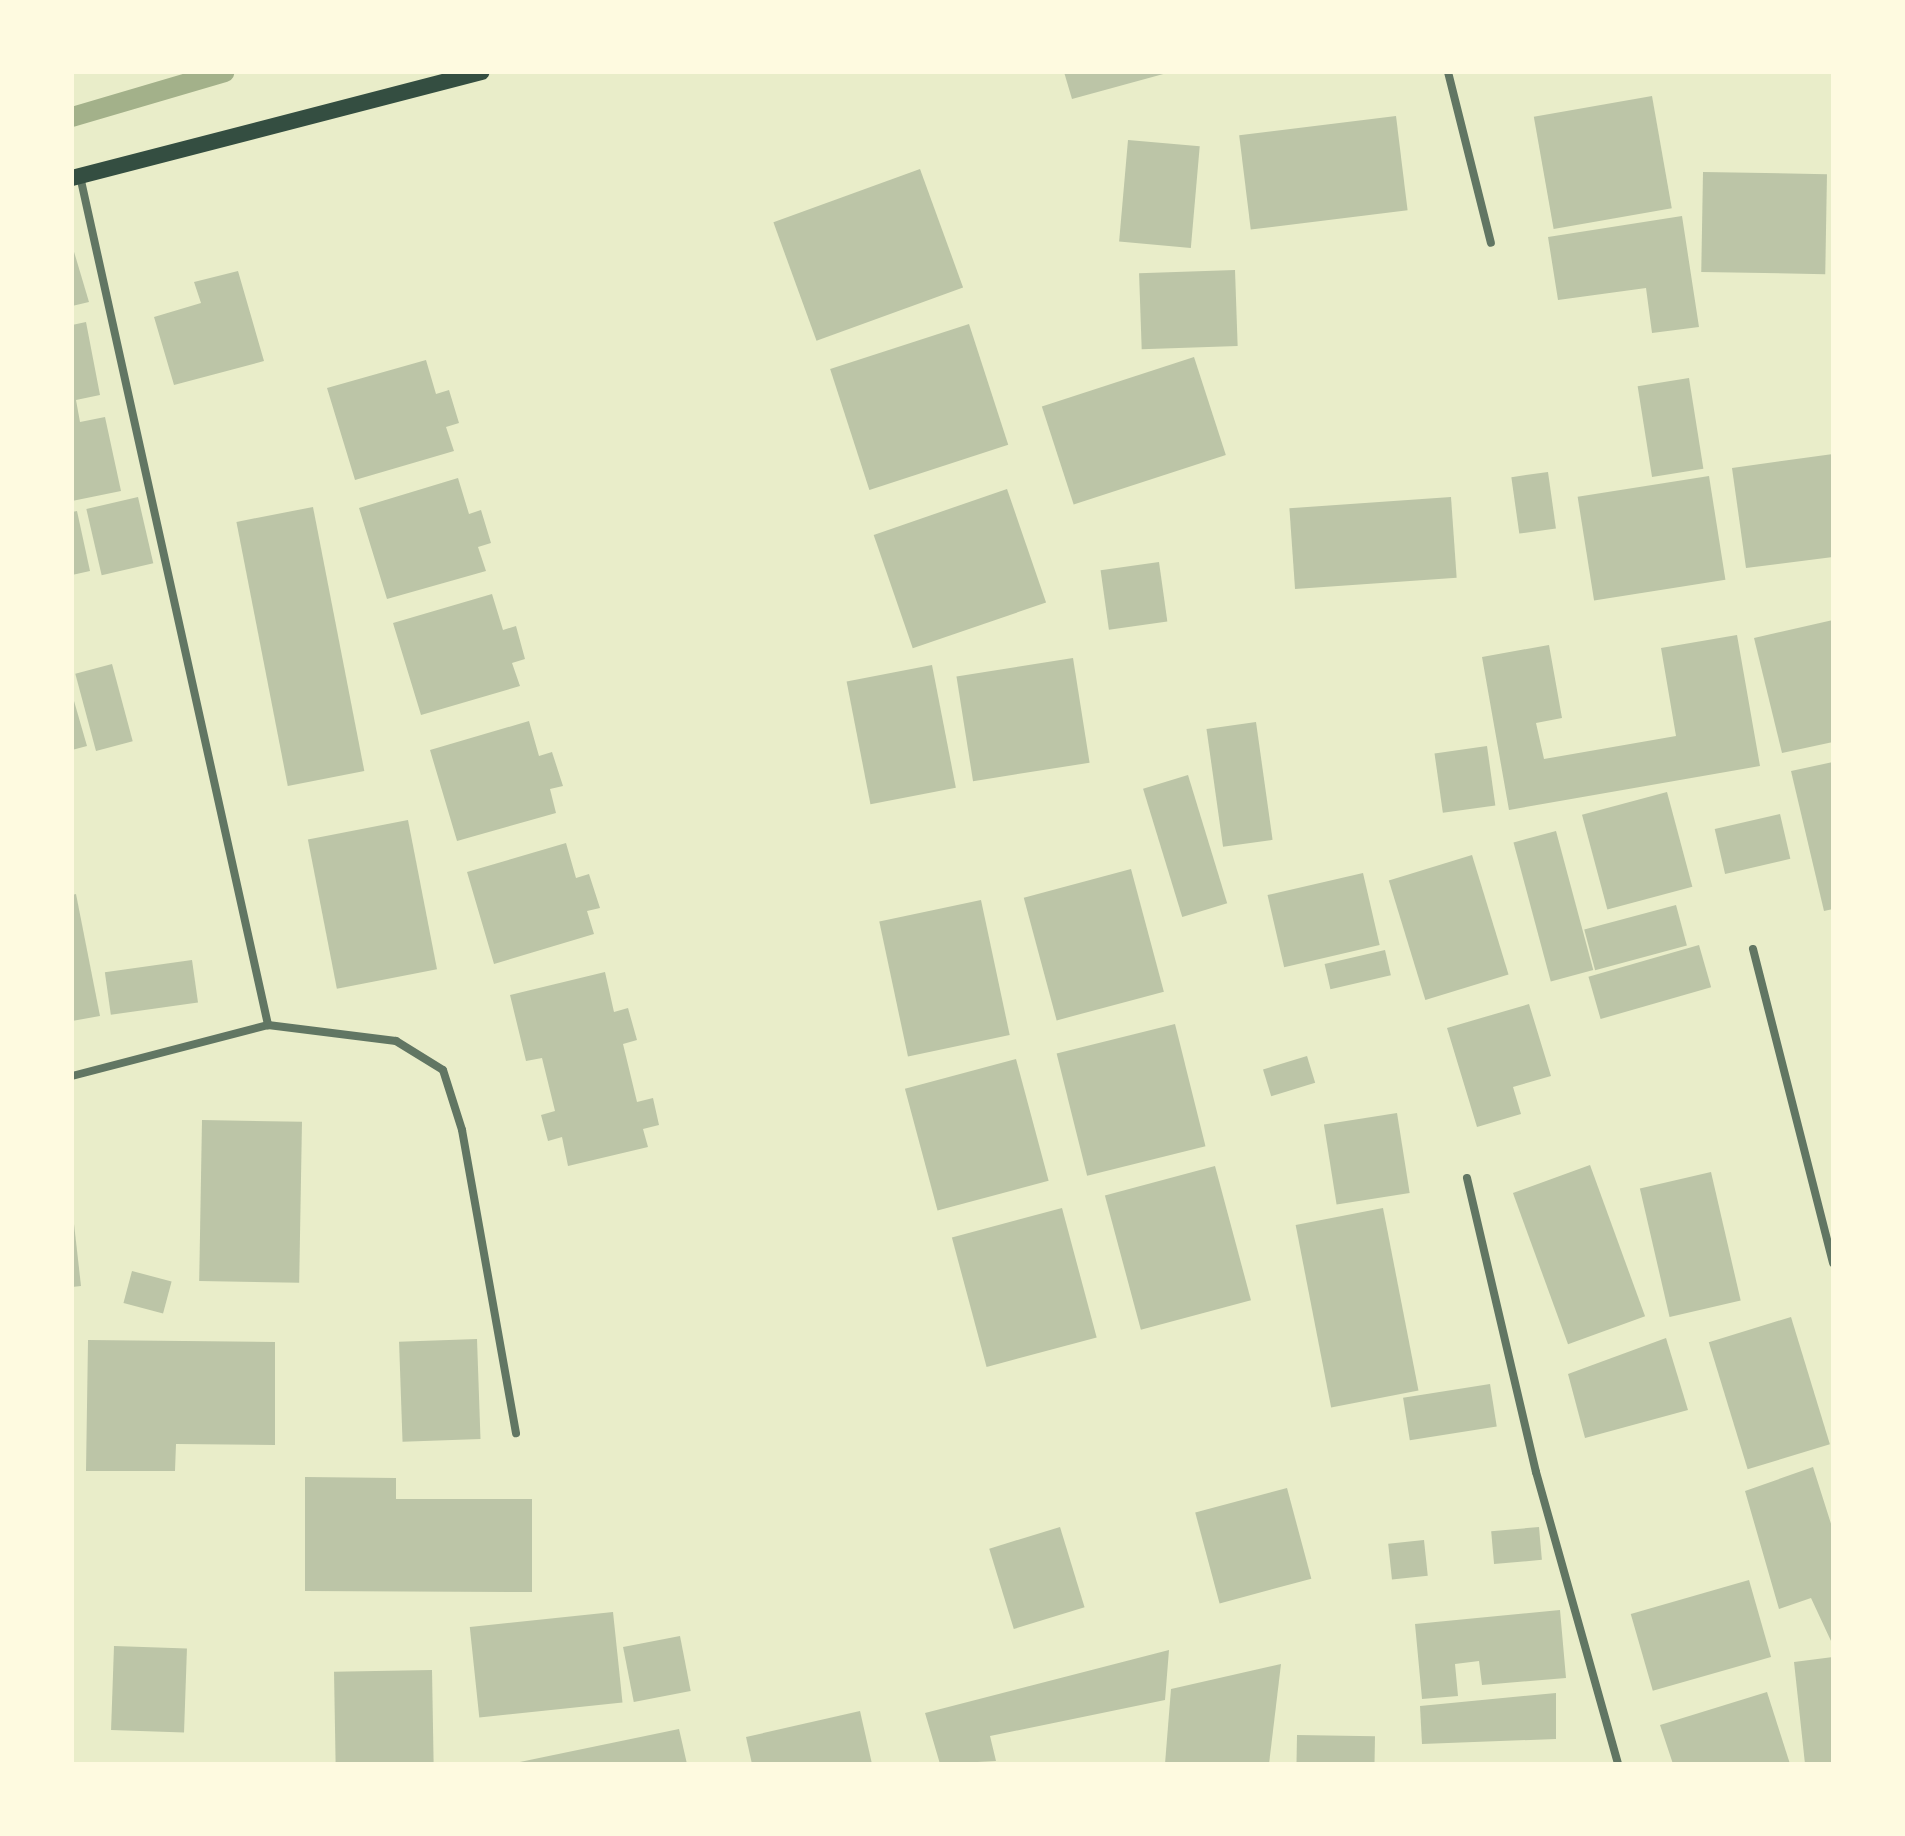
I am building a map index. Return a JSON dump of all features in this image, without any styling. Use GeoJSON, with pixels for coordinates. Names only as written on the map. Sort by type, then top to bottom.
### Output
{"type":"FeatureCollection","features":[{"type":"Feature","properties":{"kind":"main road"},"geometry":{"type":"LineString","coordinates":[[76,177],[482,72]]}},
{"type":"Feature","properties":{"kind":"street"},"geometry":{"type":"LineString","coordinates":[[1448,72],[1491,243]]}},
{"type":"Feature","properties":{"kind":"street"},"geometry":{"type":"LineString","coordinates":[[76,177],[268,1025]]}},
{"type":"Feature","properties":{"kind":"street"},"geometry":{"type":"LineString","coordinates":[[1753,949],[1833,1263]]}},
{"type":"Feature","properties":{"kind":"street"},"geometry":{"type":"LineString","coordinates":[[72,1076],[268,1025],[396,1041],[443,1070],[462,1130],[516,1433]]}},
{"type":"Feature","properties":{"kind":"street"},"geometry":{"type":"LineString","coordinates":[[1467,1178],[1536,1472],[1618,1764]]}},
{"type":"Feature","properties":{"kind":"building"},"geometry":{"type":"Polygon","coordinates":[[[1064,72],[1167,72],[1167,73],[1072,99],[1064,72]]]}},
{"type":"Feature","properties":{"kind":"building"},"geometry":{"type":"Polygon","coordinates":[[[1652,96],[1672,208],[1554,229],[1534,117],[1652,96]]]}},
{"type":"Feature","properties":{"kind":"building"},"geometry":{"type":"Polygon","coordinates":[[[1396,116],[1408,210],[1251,230],[1239,135],[1396,116]]]}},
{"type":"Feature","properties":{"kind":"building"},"geometry":{"type":"Polygon","coordinates":[[[1128,140],[1200,146],[1191,248],[1119,242],[1128,140]]]}},
{"type":"Feature","properties":{"kind":"building"},"geometry":{"type":"Polygon","coordinates":[[[920,169],[963,287],[817,341],[773,222],[920,169]]]}},
{"type":"Feature","properties":{"kind":"building"},"geometry":{"type":"Polygon","coordinates":[[[1703,172],[1827,174],[1825,274],[1701,272],[1703,172]]]}},
{"type":"Feature","properties":{"kind":"building"},"geometry":{"type":"Polygon","coordinates":[[[1682,216],[1699,327],[1652,333],[1646,288],[1558,300],[1548,237],[1682,216]]]}},
{"type":"Feature","properties":{"kind":"building"},"geometry":{"type":"Polygon","coordinates":[[[72,245],[89,302],[72,306],[72,245]]]}},
{"type":"Feature","properties":{"kind":"building"},"geometry":{"type":"Polygon","coordinates":[[[1235,270],[1238,346],[1142,349],[1139,273],[1235,270]]]}},
{"type":"Feature","properties":{"kind":"building"},"geometry":{"type":"Polygon","coordinates":[[[238,271],[264,361],[174,385],[154,317],[201,303],[194,282],[238,271]]]}},
{"type":"Feature","properties":{"kind":"building"},"geometry":{"type":"Polygon","coordinates":[[[86,322],[100,395],[76,400],[80,422],[105,417],[121,491],[72,501],[72,325],[86,322]]]}},
{"type":"Feature","properties":{"kind":"building"},"geometry":{"type":"Polygon","coordinates":[[[969,324],[1008,445],[869,490],[830,369],[969,324]]]}},
{"type":"Feature","properties":{"kind":"building"},"geometry":{"type":"Polygon","coordinates":[[[1194,357],[1226,455],[1074,504],[1042,406],[1194,357]]]}},
{"type":"Feature","properties":{"kind":"building"},"geometry":{"type":"Polygon","coordinates":[[[426,360],[436,394],[449,390],[459,423],[446,427],[454,451],[355,480],[327,388],[426,360]]]}},
{"type":"Feature","properties":{"kind":"building"},"geometry":{"type":"Polygon","coordinates":[[[1689,378],[1703,469],[1652,477],[1638,386],[1689,378]]]}},
{"type":"Feature","properties":{"kind":"building"},"geometry":{"type":"Polygon","coordinates":[[[1833,454],[1833,557],[1746,568],[1732,468],[1833,454]]]}},
{"type":"Feature","properties":{"kind":"building"},"geometry":{"type":"Polygon","coordinates":[[[1548,472],[1556,528],[1519,534],[1511,477],[1548,472]]]}},
{"type":"Feature","properties":{"kind":"building"},"geometry":{"type":"Polygon","coordinates":[[[1709,476],[1725,580],[1594,601],[1578,497],[1709,476]]]}},
{"type":"Feature","properties":{"kind":"building"},"geometry":{"type":"Polygon","coordinates":[[[458,478],[469,514],[481,510],[491,543],[478,547],[486,571],[387,599],[359,508],[458,478]]]}},
{"type":"Feature","properties":{"kind":"building"},"geometry":{"type":"Polygon","coordinates":[[[1007,489],[1046,602],[913,648],[874,535],[1007,489]]]}},
{"type":"Feature","properties":{"kind":"building"},"geometry":{"type":"Polygon","coordinates":[[[138,497],[153,563],[102,575],[86,509],[138,497]]]}},
{"type":"Feature","properties":{"kind":"building"},"geometry":{"type":"Polygon","coordinates":[[[1451,497],[1457,578],[1295,589],[1289,508],[1451,497]]]}},
{"type":"Feature","properties":{"kind":"building"},"geometry":{"type":"Polygon","coordinates":[[[313,507],[364,771],[288,786],[236,522],[313,507]]]}},
{"type":"Feature","properties":{"kind":"building"},"geometry":{"type":"Polygon","coordinates":[[[77,511],[90,571],[72,575],[72,512],[77,511]]]}},
{"type":"Feature","properties":{"kind":"building"},"geometry":{"type":"Polygon","coordinates":[[[1159,562],[1167,621],[1109,630],[1101,570],[1159,562]]]}},
{"type":"Feature","properties":{"kind":"building"},"geometry":{"type":"Polygon","coordinates":[[[492,594],[503,630],[516,626],[525,659],[512,663],[520,686],[421,715],[393,623],[492,594]]]}},
{"type":"Feature","properties":{"kind":"building"},"geometry":{"type":"Polygon","coordinates":[[[1833,620],[1833,742],[1782,753],[1754,638],[1833,620]]]}},
{"type":"Feature","properties":{"kind":"building"},"geometry":{"type":"Polygon","coordinates":[[[1737,635],[1760,766],[1509,810],[1482,657],[1549,645],[1562,718],[1536,723],[1544,759],[1676,736],[1661,648],[1737,635]]]}},
{"type":"Feature","properties":{"kind":"building"},"geometry":{"type":"Polygon","coordinates":[[[1073,658],[1090,763],[973,781],[956,676],[1073,658]]]}},
{"type":"Feature","properties":{"kind":"building"},"geometry":{"type":"Polygon","coordinates":[[[112,664],[133,741],[96,751],[75,674],[112,664]]]}},
{"type":"Feature","properties":{"kind":"building"},"geometry":{"type":"Polygon","coordinates":[[[932,665],[956,788],[870,804],[847,682],[932,665]]]}},
{"type":"Feature","properties":{"kind":"building"},"geometry":{"type":"Polygon","coordinates":[[[72,694],[87,746],[72,750],[72,694]]]}},
{"type":"Feature","properties":{"kind":"building"},"geometry":{"type":"Polygon","coordinates":[[[529,721],[539,756],[552,752],[563,786],[550,789],[556,813],[457,841],[430,750],[529,721]]]}},
{"type":"Feature","properties":{"kind":"building"},"geometry":{"type":"Polygon","coordinates":[[[1256,722],[1273,840],[1223,847],[1206,729],[1256,722]]]}},
{"type":"Feature","properties":{"kind":"building"},"geometry":{"type":"Polygon","coordinates":[[[1487,746],[1495,805],[1443,813],[1435,753],[1487,746]]]}},
{"type":"Feature","properties":{"kind":"building"},"geometry":{"type":"Polygon","coordinates":[[[1833,762],[1833,909],[1824,911],[1791,771],[1833,762]]]}},
{"type":"Feature","properties":{"kind":"building"},"geometry":{"type":"Polygon","coordinates":[[[1188,775],[1227,903],[1182,917],[1143,789],[1188,775]]]}},
{"type":"Feature","properties":{"kind":"building"},"geometry":{"type":"Polygon","coordinates":[[[1667,792],[1692,887],[1607,909],[1582,815],[1667,792]]]}},
{"type":"Feature","properties":{"kind":"building"},"geometry":{"type":"Polygon","coordinates":[[[1780,814],[1790,859],[1725,874],[1715,829],[1780,814]]]}},
{"type":"Feature","properties":{"kind":"building"},"geometry":{"type":"Polygon","coordinates":[[[408,820],[437,969],[337,989],[308,839],[408,820]]]}},
{"type":"Feature","properties":{"kind":"building"},"geometry":{"type":"Polygon","coordinates":[[[1556,831],[1593,970],[1551,981],[1513,842],[1556,831]]]}},
{"type":"Feature","properties":{"kind":"building"},"geometry":{"type":"Polygon","coordinates":[[[566,843],[576,878],[589,874],[600,908],[587,911],[594,934],[494,964],[467,872],[566,843]]]}},
{"type":"Feature","properties":{"kind":"building"},"geometry":{"type":"Polygon","coordinates":[[[1472,855],[1509,975],[1425,1000],[1389,880],[1472,855]]]}},
{"type":"Feature","properties":{"kind":"building"},"geometry":{"type":"Polygon","coordinates":[[[1131,869],[1164,992],[1057,1020],[1024,898],[1131,869]]]}},
{"type":"Feature","properties":{"kind":"building"},"geometry":{"type":"Polygon","coordinates":[[[1363,873],[1380,945],[1284,967],[1268,895],[1363,873]]]}},
{"type":"Feature","properties":{"kind":"building"},"geometry":{"type":"Polygon","coordinates":[[[76,894],[100,1016],[72,1021],[72,895],[76,894]]]}},
{"type":"Feature","properties":{"kind":"building"},"geometry":{"type":"Polygon","coordinates":[[[981,900],[1010,1035],[908,1057],[879,922],[981,900]]]}},
{"type":"Feature","properties":{"kind":"building"},"geometry":{"type":"Polygon","coordinates":[[[1676,905],[1687,946],[1595,970],[1584,930],[1676,905]]]}},
{"type":"Feature","properties":{"kind":"building"},"geometry":{"type":"Polygon","coordinates":[[[1699,945],[1711,987],[1601,1019],[1588,977],[1699,945]]]}},
{"type":"Feature","properties":{"kind":"building"},"geometry":{"type":"Polygon","coordinates":[[[1385,950],[1391,975],[1330,989],[1325,964],[1385,950]]]}},
{"type":"Feature","properties":{"kind":"building"},"geometry":{"type":"Polygon","coordinates":[[[192,960],[198,1003],[111,1015],[105,972],[192,960]]]}},
{"type":"Feature","properties":{"kind":"building"},"geometry":{"type":"Polygon","coordinates":[[[605,972],[614,1012],[628,1008],[637,1040],[623,1044],[637,1102],[653,1098],[659,1125],[643,1129],[648,1147],[568,1166],[562,1137],[548,1141],[541,1115],[555,1111],[542,1058],[526,1061],[510,995],[605,972]]]}},
{"type":"Feature","properties":{"kind":"building"},"geometry":{"type":"Polygon","coordinates":[[[1529,1004],[1551,1076],[1513,1087],[1521,1114],[1477,1127],[1447,1028],[1529,1004]]]}},
{"type":"Feature","properties":{"kind":"building"},"geometry":{"type":"Polygon","coordinates":[[[1175,1024],[1205,1146],[1087,1176],[1057,1054],[1175,1024]]]}},
{"type":"Feature","properties":{"kind":"building"},"geometry":{"type":"Polygon","coordinates":[[[1307,1056],[1315,1083],[1271,1096],[1263,1069],[1307,1056]]]}},
{"type":"Feature","properties":{"kind":"building"},"geometry":{"type":"Polygon","coordinates":[[[1016,1059],[1049,1181],[938,1210],[905,1089],[1016,1059]]]}},
{"type":"Feature","properties":{"kind":"building"},"geometry":{"type":"Polygon","coordinates":[[[1397,1113],[1410,1193],[1337,1205],[1324,1125],[1397,1113]]]}},
{"type":"Feature","properties":{"kind":"building"},"geometry":{"type":"Polygon","coordinates":[[[202,1120],[302,1122],[299,1283],[199,1281],[202,1120]]]}},
{"type":"Feature","properties":{"kind":"building"},"geometry":{"type":"Polygon","coordinates":[[[1590,1165],[1645,1316],[1568,1344],[1513,1193],[1590,1165]]]}},
{"type":"Feature","properties":{"kind":"building"},"geometry":{"type":"Polygon","coordinates":[[[1215,1166],[1251,1300],[1141,1330],[1105,1196],[1215,1166]]]}},
{"type":"Feature","properties":{"kind":"building"},"geometry":{"type":"Polygon","coordinates":[[[1711,1172],[1741,1301],[1670,1317],[1640,1188],[1711,1172]]]}},
{"type":"Feature","properties":{"kind":"building"},"geometry":{"type":"Polygon","coordinates":[[[72,1206],[81,1286],[72,1287],[72,1206]]]}},
{"type":"Feature","properties":{"kind":"building"},"geometry":{"type":"Polygon","coordinates":[[[1062,1208],[1097,1337],[987,1367],[952,1238],[1062,1208]]]}},
{"type":"Feature","properties":{"kind":"building"},"geometry":{"type":"Polygon","coordinates":[[[1383,1208],[1418,1391],[1331,1408],[1296,1225],[1383,1208]]]}},
{"type":"Feature","properties":{"kind":"building"},"geometry":{"type":"Polygon","coordinates":[[[132,1271],[172,1282],[163,1313],[123,1303],[132,1271]]]}},
{"type":"Feature","properties":{"kind":"building"},"geometry":{"type":"Polygon","coordinates":[[[1791,1317],[1830,1444],[1748,1469],[1709,1342],[1791,1317]]]}},
{"type":"Feature","properties":{"kind":"building"},"geometry":{"type":"Polygon","coordinates":[[[1666,1338],[1688,1410],[1585,1438],[1568,1374],[1666,1338]]]}},
{"type":"Feature","properties":{"kind":"building"},"geometry":{"type":"Polygon","coordinates":[[[477,1339],[480,1439],[403,1442],[399,1342],[477,1339]]]}},
{"type":"Feature","properties":{"kind":"building"},"geometry":{"type":"Polygon","coordinates":[[[88,1340],[275,1342],[275,1445],[176,1444],[175,1471],[86,1471],[88,1340]]]}},
{"type":"Feature","properties":{"kind":"building"},"geometry":{"type":"Polygon","coordinates":[[[1490,1384],[1497,1426],[1410,1440],[1403,1398],[1490,1384]]]}},
{"type":"Feature","properties":{"kind":"building"},"geometry":{"type":"Polygon","coordinates":[[[1813,1467],[1833,1530],[1831,1641],[1811,1598],[1779,1609],[1745,1491],[1813,1467]]]}},
{"type":"Feature","properties":{"kind":"building"},"geometry":{"type":"Polygon","coordinates":[[[305,1477],[396,1478],[396,1499],[532,1499],[532,1592],[305,1591],[305,1477]]]}},
{"type":"Feature","properties":{"kind":"building"},"geometry":{"type":"Polygon","coordinates":[[[1287,1488],[1311,1579],[1220,1603],[1195,1513],[1287,1488]]]}},
{"type":"Feature","properties":{"kind":"building"},"geometry":{"type":"Polygon","coordinates":[[[1060,1527],[1085,1607],[1014,1629],[989,1549],[1060,1527]]]}},
{"type":"Feature","properties":{"kind":"building"},"geometry":{"type":"Polygon","coordinates":[[[1539,1527],[1542,1560],[1494,1564],[1491,1531],[1539,1527]]]}},
{"type":"Feature","properties":{"kind":"building"},"geometry":{"type":"Polygon","coordinates":[[[1424,1540],[1428,1576],[1392,1580],[1388,1544],[1424,1540]]]}},
{"type":"Feature","properties":{"kind":"building"},"geometry":{"type":"Polygon","coordinates":[[[1749,1580],[1771,1657],[1653,1691],[1631,1614],[1749,1580]]]}},
{"type":"Feature","properties":{"kind":"building"},"geometry":{"type":"Polygon","coordinates":[[[1560,1610],[1566,1678],[1482,1685],[1479,1661],[1455,1664],[1458,1696],[1422,1699],[1415,1624],[1560,1610]]]}},
{"type":"Feature","properties":{"kind":"building"},"geometry":{"type":"Polygon","coordinates":[[[613,1612],[623,1703],[479,1718],[470,1627],[613,1612]]]}},
{"type":"Feature","properties":{"kind":"building"},"geometry":{"type":"Polygon","coordinates":[[[680,1636],[691,1691],[634,1702],[623,1647],[680,1636]]]}},
{"type":"Feature","properties":{"kind":"building"},"geometry":{"type":"Polygon","coordinates":[[[114,1646],[187,1649],[184,1732],[111,1730],[114,1646]]]}},
{"type":"Feature","properties":{"kind":"building"},"geometry":{"type":"Polygon","coordinates":[[[1169,1650],[1165,1700],[990,1736],[996,1761],[940,1764],[925,1713],[1169,1650]]]}},
{"type":"Feature","properties":{"kind":"building"},"geometry":{"type":"Polygon","coordinates":[[[1833,1657],[1833,1764],[1805,1764],[1794,1662],[1833,1657]]]}},
{"type":"Feature","properties":{"kind":"building"},"geometry":{"type":"Polygon","coordinates":[[[1281,1664],[1269,1764],[1165,1764],[1171,1689],[1281,1664]]]}},
{"type":"Feature","properties":{"kind":"building"},"geometry":{"type":"Polygon","coordinates":[[[432,1670],[434,1764],[336,1764],[334,1672],[432,1670]]]}},
{"type":"Feature","properties":{"kind":"building"},"geometry":{"type":"Polygon","coordinates":[[[1767,1692],[1790,1764],[1673,1764],[1660,1725],[1767,1692]]]}},
{"type":"Feature","properties":{"kind":"building"},"geometry":{"type":"Polygon","coordinates":[[[1556,1693],[1556,1739],[1422,1744],[1420,1706],[1556,1693]]]}},
{"type":"Feature","properties":{"kind":"building"},"geometry":{"type":"Polygon","coordinates":[[[860,1711],[872,1764],[752,1764],[746,1737],[860,1711]]]}},
{"type":"Feature","properties":{"kind":"building"},"geometry":{"type":"Polygon","coordinates":[[[679,1729],[687,1764],[515,1763],[679,1729]]]}},
{"type":"Feature","properties":{"kind":"building"},"geometry":{"type":"Polygon","coordinates":[[[1297,1735],[1375,1736],[1375,1764],[1296,1764],[1297,1735]]]}},
{"type":"Feature","properties":{"kind":"waterway"},"geometry":{"type":"LineString","coordinates":[[72,117],[225,72]]}}]}
